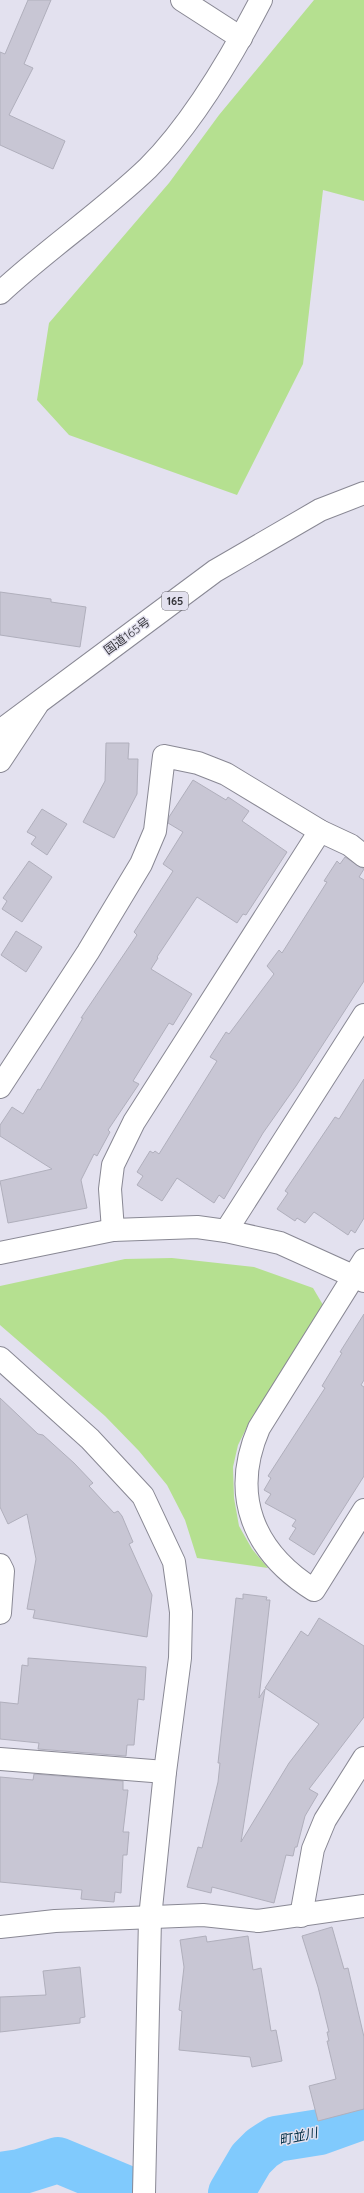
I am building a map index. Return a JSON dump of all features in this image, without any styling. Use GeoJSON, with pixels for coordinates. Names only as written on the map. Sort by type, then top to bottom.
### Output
{"type":"FeatureCollection","features":[{"type":"Feature","properties":{"kind":"main road"},"geometry":{"type":"LineString","coordinates":[[182,0],[241,38]]}},
{"type":"Feature","properties":{"kind":"main road"},"geometry":{"type":"LineString","coordinates":[[0,294],[149,167],[187,122],[241,38],[261,0]]}},
{"type":"Feature","properties":{"kind":"main road","name":"国道165号"},"geometry":{"type":"LineString","coordinates":[[0,731],[215,571],[320,510],[364,493]]}},
{"type":"Feature","properties":{"kind":"main road"},"geometry":{"type":"LineString","coordinates":[[0,761],[41,699]]}},
{"type":"Feature","properties":{"kind":"main road"},"geometry":{"type":"LineString","coordinates":[[0,1086],[80,964],[141,864],[154,831],[164,756],[198,763],[226,774],[320,831],[350,845],[364,856]]}},
{"type":"Feature","properties":{"kind":"main road"},"geometry":{"type":"LineString","coordinates":[[113,1230],[110,1189],[113,1165],[134,1122],[320,831]]}},
{"type":"Feature","properties":{"kind":"main road"},"geometry":{"type":"LineString","coordinates":[[226,1231],[364,1015]]}},
{"type":"Feature","properties":{"kind":"main road"},"geometry":{"type":"LineString","coordinates":[[0,1253],[113,1230],[197,1227],[226,1231],[280,1243],[361,1272],[259,1428],[250,1449],[247,1470],[247,1500],[253,1522],[273,1555],[292,1577],[314,1590],[364,1510]]}},
{"type":"Feature","properties":{"kind":"main road"},"geometry":{"type":"LineString","coordinates":[[0,1358],[90,1439],[143,1496],[174,1562],[181,1612],[180,1658],[165,1772],[150,1918],[144,2193]]}},
{"type":"Feature","properties":{"kind":"main road"},"geometry":{"type":"LineString","coordinates":[[0,1565],[2,1571],[0,1613]]}},
{"type":"Feature","properties":{"kind":"main road"},"geometry":{"type":"LineString","coordinates":[[301,1916],[313,1849],[325,1820],[364,1758]]}},
{"type":"Feature","properties":{"kind":"main road"},"geometry":{"type":"LineString","coordinates":[[0,1759],[165,1772]]}},
{"type":"Feature","properties":{"kind":"main road"},"geometry":{"type":"LineString","coordinates":[[0,1927],[55,1921],[150,1918],[203,1914],[258,1921],[364,1906]]}},
{"type":"Feature","properties":{"kind":"green space"},"geometry":{"type":"Polygon","coordinates":[[[314,0],[364,0],[364,201],[323,190],[303,364],[237,495],[69,435],[37,400],[49,323],[169,183],[219,115],[314,0]]]}},
{"type":"Feature","properties":{"kind":"green space"},"geometry":{"type":"Polygon","coordinates":[[[172,1258],[254,1267],[313,1288],[323,1305],[249,1423],[238,1445],[233,1467],[234,1498],[239,1526],[252,1549],[268,1568],[197,1558],[185,1520],[167,1485],[139,1451],[105,1416],[0,1325],[0,1286],[125,1259],[172,1258]]]}},
{"type":"Feature","properties":{"kind":"building"},"geometry":{"type":"Polygon","coordinates":[[[28,0],[51,0],[24,64],[33,68],[9,115],[65,141],[53,169],[0,145],[0,52],[5,54],[28,0]]]}},
{"type":"Feature","properties":{"kind":"building"},"geometry":{"type":"Polygon","coordinates":[[[0,592],[51,599],[51,602],[86,607],[80,647],[0,635],[0,592]]]}},
{"type":"Feature","properties":{"kind":"building"},"geometry":{"type":"Polygon","coordinates":[[[106,743],[129,743],[128,759],[138,759],[137,794],[114,838],[83,822],[105,781],[106,743]]]}},
{"type":"Feature","properties":{"kind":"building"},"geometry":{"type":"Polygon","coordinates":[[[193,780],[226,800],[228,797],[249,811],[242,821],[287,852],[246,915],[243,914],[237,923],[197,897],[157,957],[158,958],[151,969],[192,994],[173,1025],[169,1023],[133,1081],[139,1084],[108,1130],[110,1132],[97,1156],[94,1154],[81,1180],[87,1208],[8,1223],[0,1181],[52,1169],[0,1136],[0,1125],[12,1107],[23,1114],[38,1089],[40,1090],[83,1018],[81,1018],[137,935],[134,932],[173,871],[163,864],[183,832],[168,823],[169,817],[193,780]]]}},
{"type":"Feature","properties":{"kind":"building"},"geometry":{"type":"Polygon","coordinates":[[[42,809],[67,824],[47,855],[31,844],[36,837],[27,832],[42,809]]]}},
{"type":"Feature","properties":{"kind":"building"},"geometry":{"type":"Polygon","coordinates":[[[345,857],[364,869],[359,877],[364,880],[364,981],[296,1086],[263,1133],[224,1199],[219,1195],[214,1203],[177,1178],[162,1201],[137,1185],[143,1176],[137,1172],[150,1151],[153,1153],[155,1151],[159,1154],[217,1061],[210,1057],[226,1032],[229,1034],[274,974],[267,966],[279,950],[282,953],[327,882],[324,881],[337,861],[340,864],[345,857]]]}},
{"type":"Feature","properties":{"kind":"building"},"geometry":{"type":"Polygon","coordinates":[[[29,861],[52,877],[22,922],[2,909],[7,901],[3,898],[29,861]]]}},
{"type":"Feature","properties":{"kind":"building"},"geometry":{"type":"Polygon","coordinates":[[[16,931],[42,947],[26,972],[1,955],[16,931]]]}},
{"type":"Feature","properties":{"kind":"building"},"geometry":{"type":"Polygon","coordinates":[[[364,1079],[364,1218],[355,1233],[351,1230],[348,1235],[314,1212],[305,1223],[297,1218],[295,1221],[277,1209],[288,1193],[285,1191],[335,1117],[339,1119],[364,1079]]]}},
{"type":"Feature","properties":{"kind":"building"},"geometry":{"type":"Polygon","coordinates":[[[364,1314],[364,1380],[361,1385],[364,1387],[364,1476],[314,1555],[289,1539],[296,1528],[292,1526],[296,1520],[265,1503],[271,1494],[264,1490],[271,1478],[268,1476],[325,1388],[322,1386],[342,1353],[340,1352],[364,1314]]]}},
{"type":"Feature","properties":{"kind":"building"},"geometry":{"type":"Polygon","coordinates":[[[0,1398],[38,1434],[43,1435],[74,1463],[93,1483],[89,1486],[114,1513],[118,1511],[122,1516],[133,1542],[129,1544],[152,1595],[147,1637],[33,1618],[35,1610],[27,1609],[36,1559],[27,1514],[8,1524],[0,1507],[0,1398]]]}},
{"type":"Feature","properties":{"kind":"building"},"geometry":{"type":"Polygon","coordinates":[[[243,1594],[267,1597],[266,1600],[270,1600],[259,1698],[265,1689],[241,1842],[289,1763],[319,1724],[265,1688],[301,1631],[308,1636],[319,1618],[364,1646],[364,1717],[309,1789],[318,1794],[305,1816],[297,1847],[295,1847],[293,1856],[286,1855],[274,1903],[212,1887],[211,1893],[187,1887],[198,1847],[202,1848],[218,1782],[220,1763],[218,1763],[236,1598],[243,1599],[243,1594]]]}},
{"type":"Feature","properties":{"kind":"building"},"geometry":{"type":"Polygon","coordinates":[[[28,1658],[146,1667],[144,1700],[138,1699],[134,1745],[127,1745],[126,1756],[38,1749],[39,1743],[0,1739],[0,1702],[18,1704],[22,1665],[28,1666],[28,1658]]]}},
{"type":"Feature","properties":{"kind":"building"},"geometry":{"type":"Polygon","coordinates":[[[34,1774],[123,1781],[123,1790],[128,1790],[123,1832],[129,1832],[127,1855],[123,1855],[121,1893],[115,1892],[114,1902],[81,1899],[82,1890],[0,1882],[0,1777],[33,1780],[34,1774]]]}},
{"type":"Feature","properties":{"kind":"building"},"geometry":{"type":"Polygon","coordinates":[[[332,1927],[344,1969],[348,1968],[364,2037],[364,2109],[318,2121],[309,2086],[336,2079],[327,2041],[329,2041],[327,2032],[329,2032],[318,1987],[302,1936],[332,1927]]]}},
{"type":"Feature","properties":{"kind":"building"},"geometry":{"type":"Polygon","coordinates":[[[206,1936],[207,1942],[248,1936],[253,1970],[261,1968],[271,2031],[276,2030],[282,2061],[252,2067],[250,2057],[179,2050],[182,2011],[179,2010],[184,1967],[180,1940],[206,1936]]]}},
{"type":"Feature","properties":{"kind":"building"},"geometry":{"type":"Polygon","coordinates":[[[80,1967],[85,2017],[80,2018],[80,2023],[0,2032],[0,1997],[46,1995],[43,1971],[80,1967]]]}},
{"type":"Feature","properties":{"kind":"waterway","name":"町並川"},"geometry":{"type":"LineString","coordinates":[[231,2193],[251,2159],[262,2148],[276,2139],[320,2132],[364,2116]]}},
{"type":"Feature","properties":{"kind":"waterway","name":"町並川"},"geometry":{"type":"LineString","coordinates":[[0,2175],[20,2172],[58,2160],[123,2187]]}}]}
